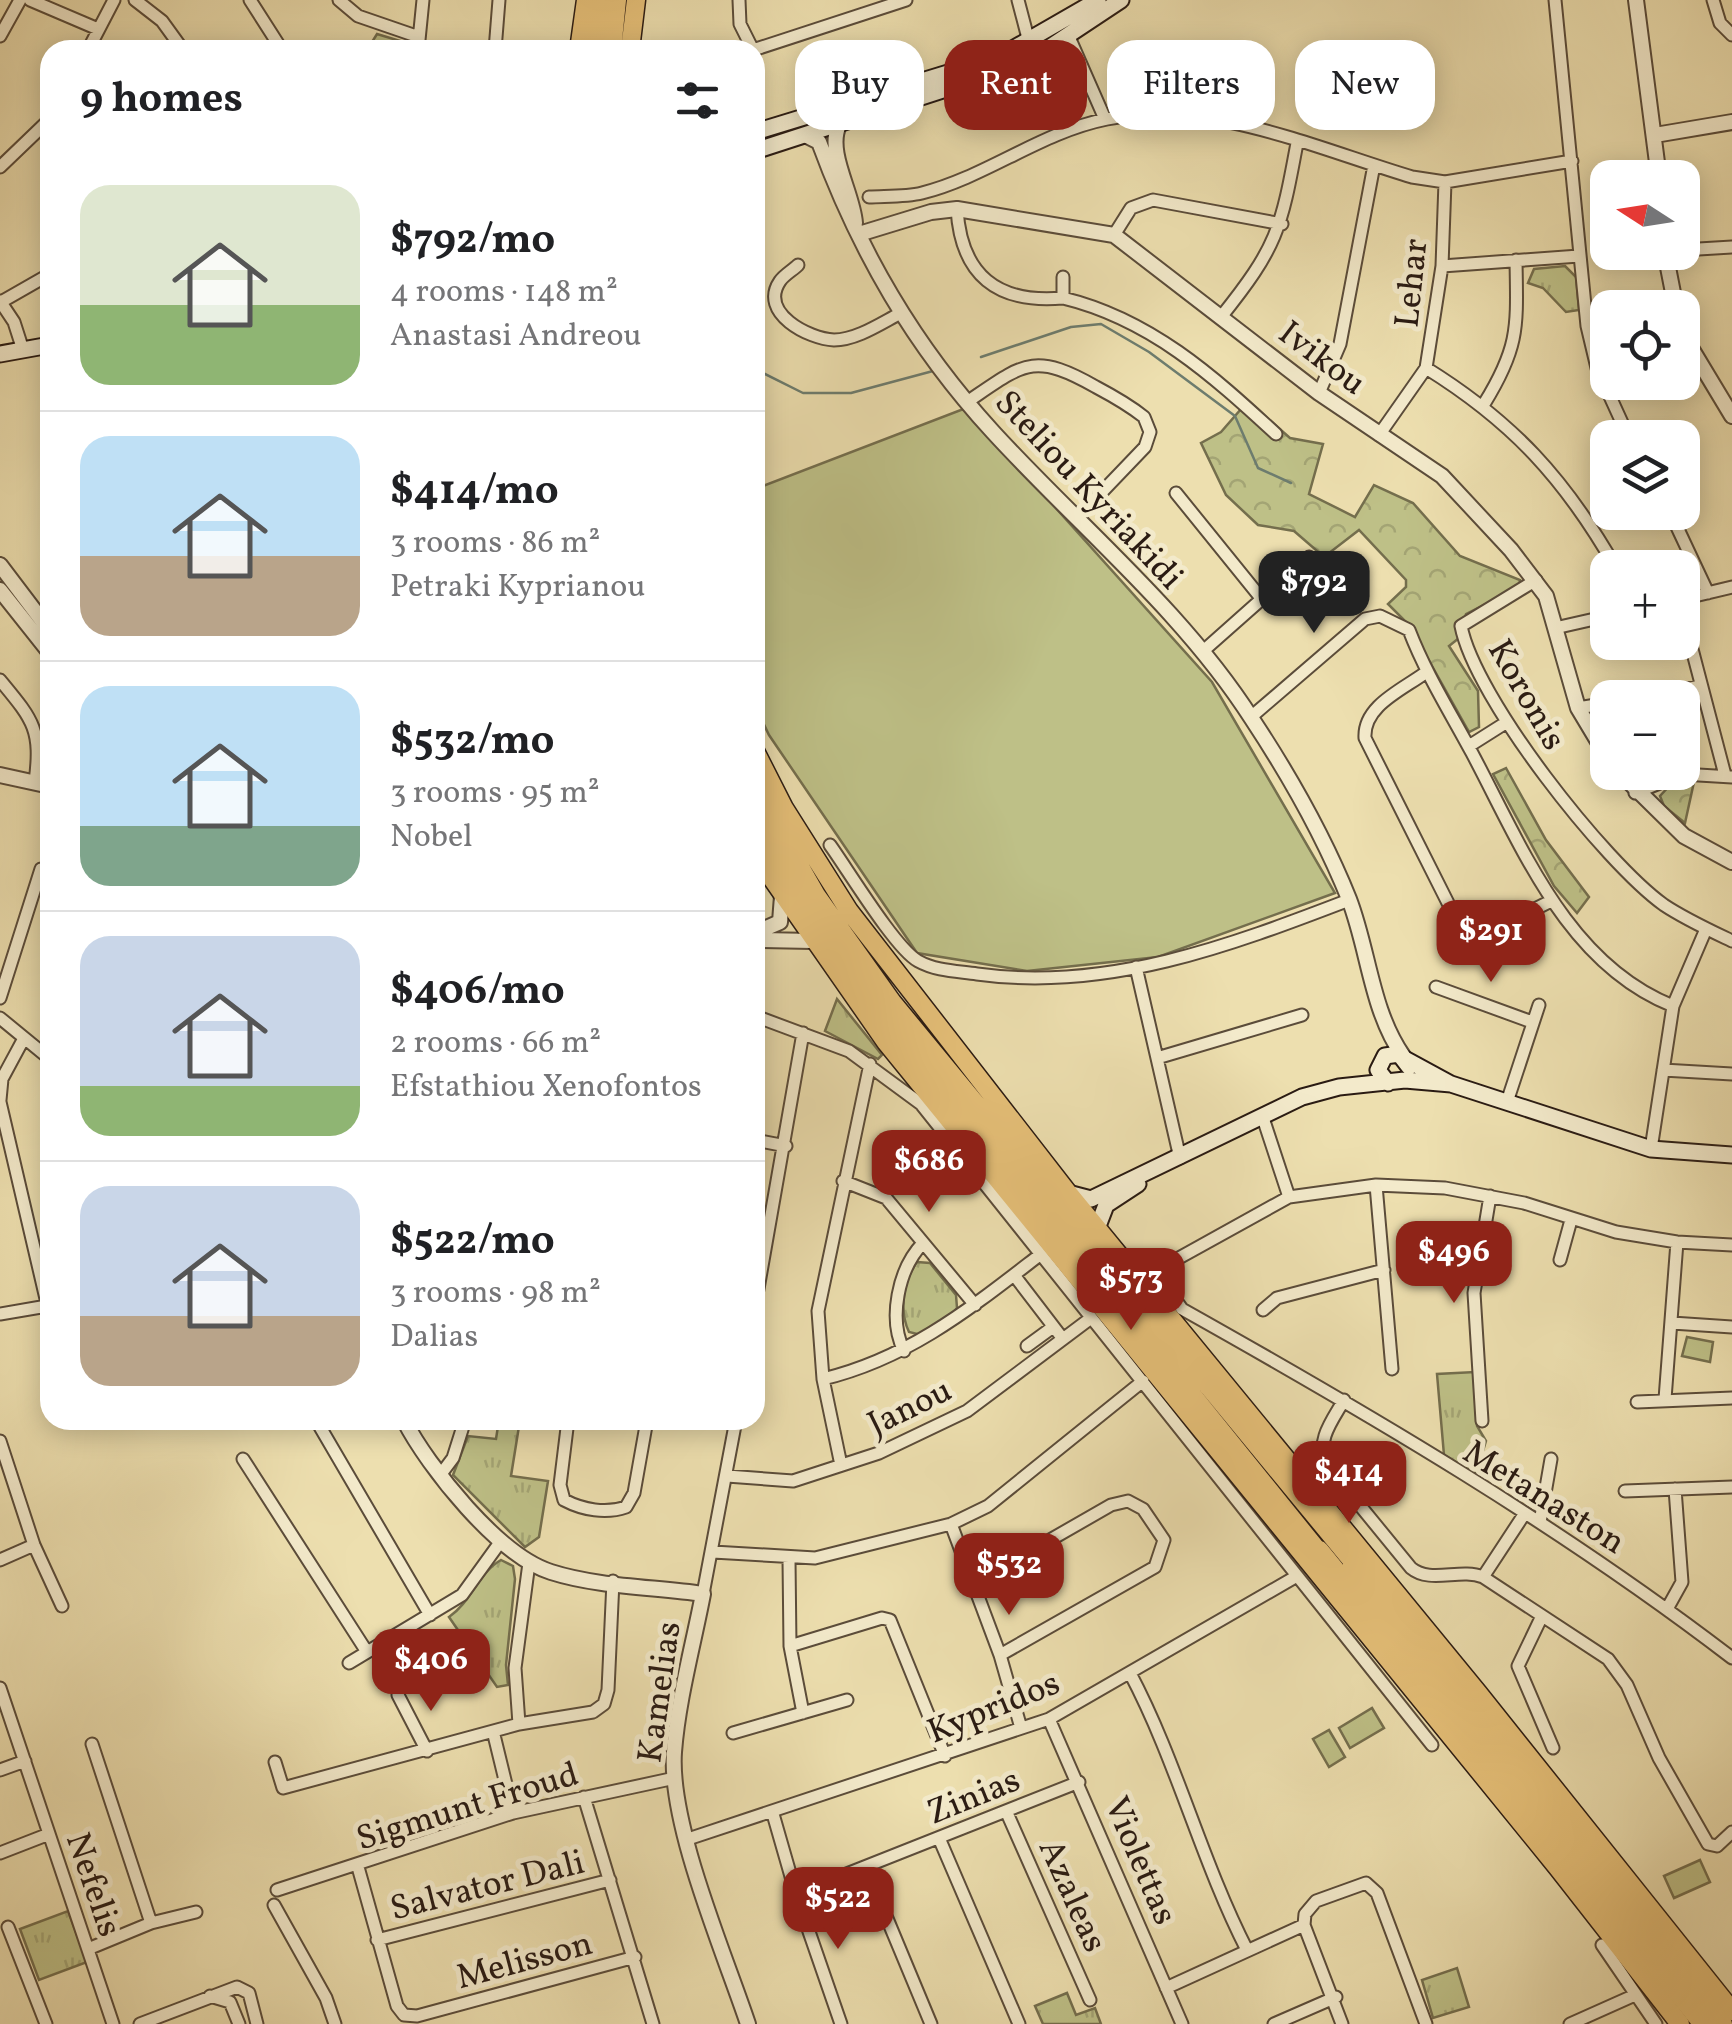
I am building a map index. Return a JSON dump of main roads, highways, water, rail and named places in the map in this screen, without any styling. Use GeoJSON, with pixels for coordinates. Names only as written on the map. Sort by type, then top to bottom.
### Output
{"type":"FeatureCollection","features":[{"type":"Feature","properties":{"kind":"highway"},"geometry":{"type":"LineString","coordinates":[[580,40],[585,0]]}},
{"type":"Feature","properties":{"kind":"highway"},"geometry":{"type":"LineString","coordinates":[[598,40],[603,0]]}},
{"type":"Feature","properties":{"kind":"highway"},"geometry":{"type":"LineString","coordinates":[[613,40],[618,0]]}},
{"type":"Feature","properties":{"kind":"highway"},"geometry":{"type":"LineString","coordinates":[[631,40],[636,0]]}},
{"type":"Feature","properties":{"kind":"highway"},"geometry":{"type":"LineString","coordinates":[[765,771],[869,968]]}},
{"type":"Feature","properties":{"kind":"highway"},"geometry":{"type":"LineString","coordinates":[[765,805],[816,894],[869,968],[1036,1180],[1722,2024]]}},
{"type":"Feature","properties":{"kind":"highway"},"geometry":{"type":"LineString","coordinates":[[784,808],[849,912],[1068,1193],[1478,1692],[1732,2011]]}},
{"type":"Feature","properties":{"kind":"highway"},"geometry":{"type":"LineString","coordinates":[[765,838],[816,935]]}},
{"type":"Feature","properties":{"kind":"highway"},"geometry":{"type":"LineString","coordinates":[[765,860],[886,1042],[1558,1868],[1680,2024]]}},
{"type":"Feature","properties":{"kind":"highway"},"geometry":{"type":"LineString","coordinates":[[765,870],[782,896],[1704,2024]]}},
{"type":"Feature","properties":{"kind":"highway"},"geometry":{"type":"LineString","coordinates":[[1319,1551],[1412,1692]]}},
{"type":"Feature","properties":{"kind":"highway"},"geometry":{"type":"LineString","coordinates":[[1352,1565],[1478,1692]]}},
{"type":"Feature","properties":{"kind":"main road"},"geometry":{"type":"LineString","coordinates":[[765,129],[948,76],[1029,42],[1098,0]]}},
{"type":"Feature","properties":{"kind":"main road"},"geometry":{"type":"LineString","coordinates":[[765,148],[1026,63],[1121,0]]}},
{"type":"Feature","properties":{"kind":"main road"},"geometry":{"type":"LineString","coordinates":[[9,351],[40,343]]}},
{"type":"Feature","properties":{"kind":"main road"},"geometry":{"type":"LineString","coordinates":[[1068,1193],[1090,1198],[1173,1162],[1262,1115],[1338,1087],[1390,1054],[1451,1084],[1652,1149],[1732,1156]]}},
{"type":"Feature","properties":{"kind":"main road"},"geometry":{"type":"LineString","coordinates":[[1404,1058],[1409,1072],[1405,1080]]}},
{"type":"Feature","properties":{"kind":"main road"},"geometry":{"type":"LineString","coordinates":[[1380,1063],[1388,1083]]}},
{"type":"Feature","properties":{"kind":"main road"},"geometry":{"type":"LineString","coordinates":[[1338,1087],[1405,1080],[1451,1084]]}},
{"type":"Feature","properties":{"kind":"main road"},"geometry":{"type":"LineString","coordinates":[[1098,1226],[1106,1205],[1173,1162]]}},
{"type":"Feature","properties":{"kind":"waterway"},"geometry":{"type":"LineString","coordinates":[[981,357],[1071,327],[1101,324],[1149,352],[1235,416],[1258,468],[1291,483]]}},
{"type":"Feature","properties":{"kind":"waterway"},"geometry":{"type":"LineString","coordinates":[[765,374],[803,393],[851,393],[933,371]]}}]}
